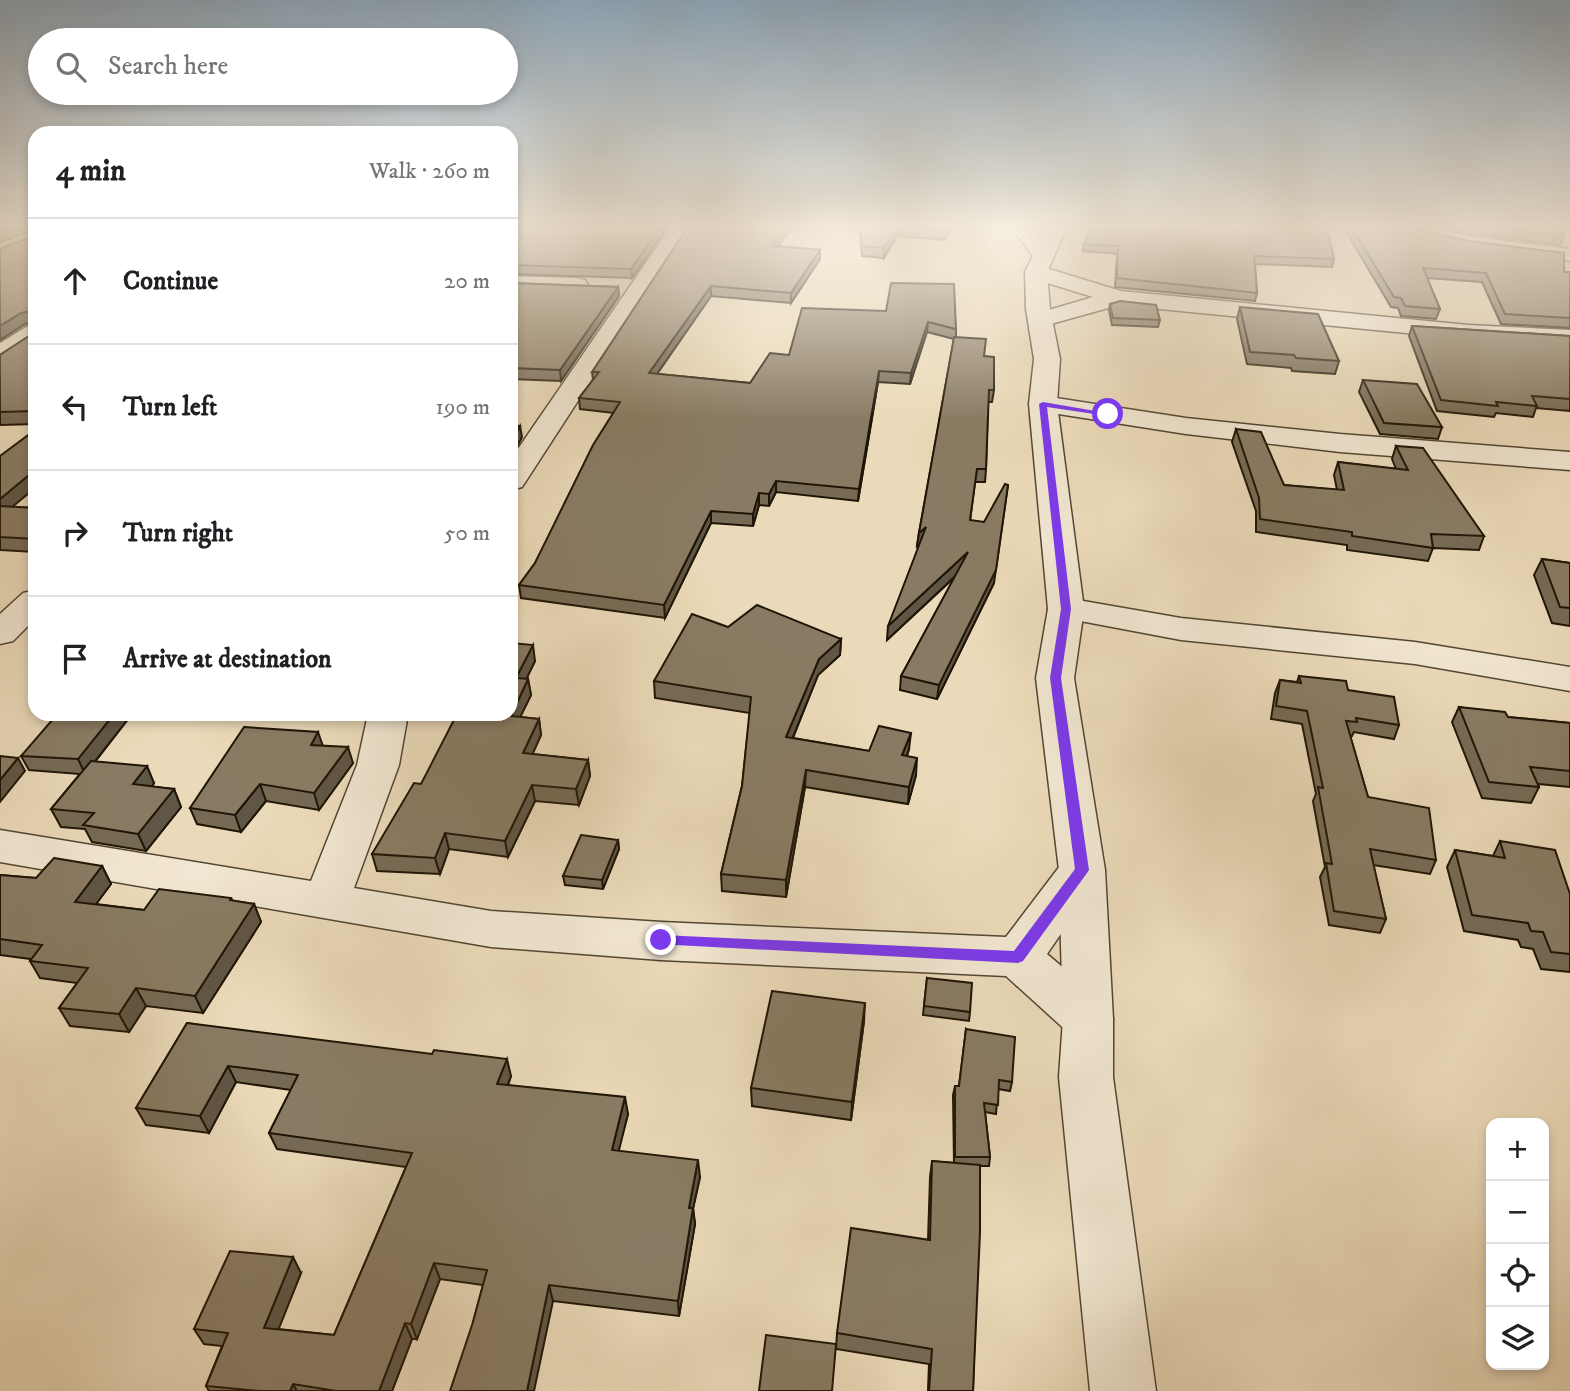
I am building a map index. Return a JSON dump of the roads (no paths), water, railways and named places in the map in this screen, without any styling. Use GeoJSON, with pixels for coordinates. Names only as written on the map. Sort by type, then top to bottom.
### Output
{"type":"FeatureCollection","features":[{"type":"Feature","properties":{"kind":"street"},"geometry":{"type":"LineString","coordinates":[[518,468],[615,290]]}},
{"type":"Feature","properties":{"kind":"street"},"geometry":{"type":"LineString","coordinates":[[1050,290],[1054,315],[1043,404],[1066,609],[1055,678],[1082,870],[1088,1019],[1086,1077],[1123,1391]]}},
{"type":"Feature","properties":{"kind":"street"},"geometry":{"type":"LineString","coordinates":[[1106,290],[1119,298]]}},
{"type":"Feature","properties":{"kind":"street"},"geometry":{"type":"LineString","coordinates":[[1054,315],[1119,298],[1468,332],[1570,337]]}},
{"type":"Feature","properties":{"kind":"street"},"geometry":{"type":"LineString","coordinates":[[0,354],[28,336]]}},
{"type":"Feature","properties":{"kind":"street"},"geometry":{"type":"LineString","coordinates":[[1043,404],[1186,426],[1340,443],[1570,461]]}},
{"type":"Feature","properties":{"kind":"street"},"geometry":{"type":"LineString","coordinates":[[0,633],[28,607]]}},
{"type":"Feature","properties":{"kind":"street"},"geometry":{"type":"LineString","coordinates":[[1066,609],[1181,629],[1415,653],[1570,679]]}},
{"type":"Feature","properties":{"kind":"street"},"geometry":{"type":"LineString","coordinates":[[327,900],[378,765],[387,721]]}},
{"type":"Feature","properties":{"kind":"street"},"geometry":{"type":"LineString","coordinates":[[0,846],[491,929],[1018,957],[1088,1019]]}},
{"type":"Feature","properties":{"kind":"street"},"geometry":{"type":"LineString","coordinates":[[1018,957],[1082,870]]}}]}
